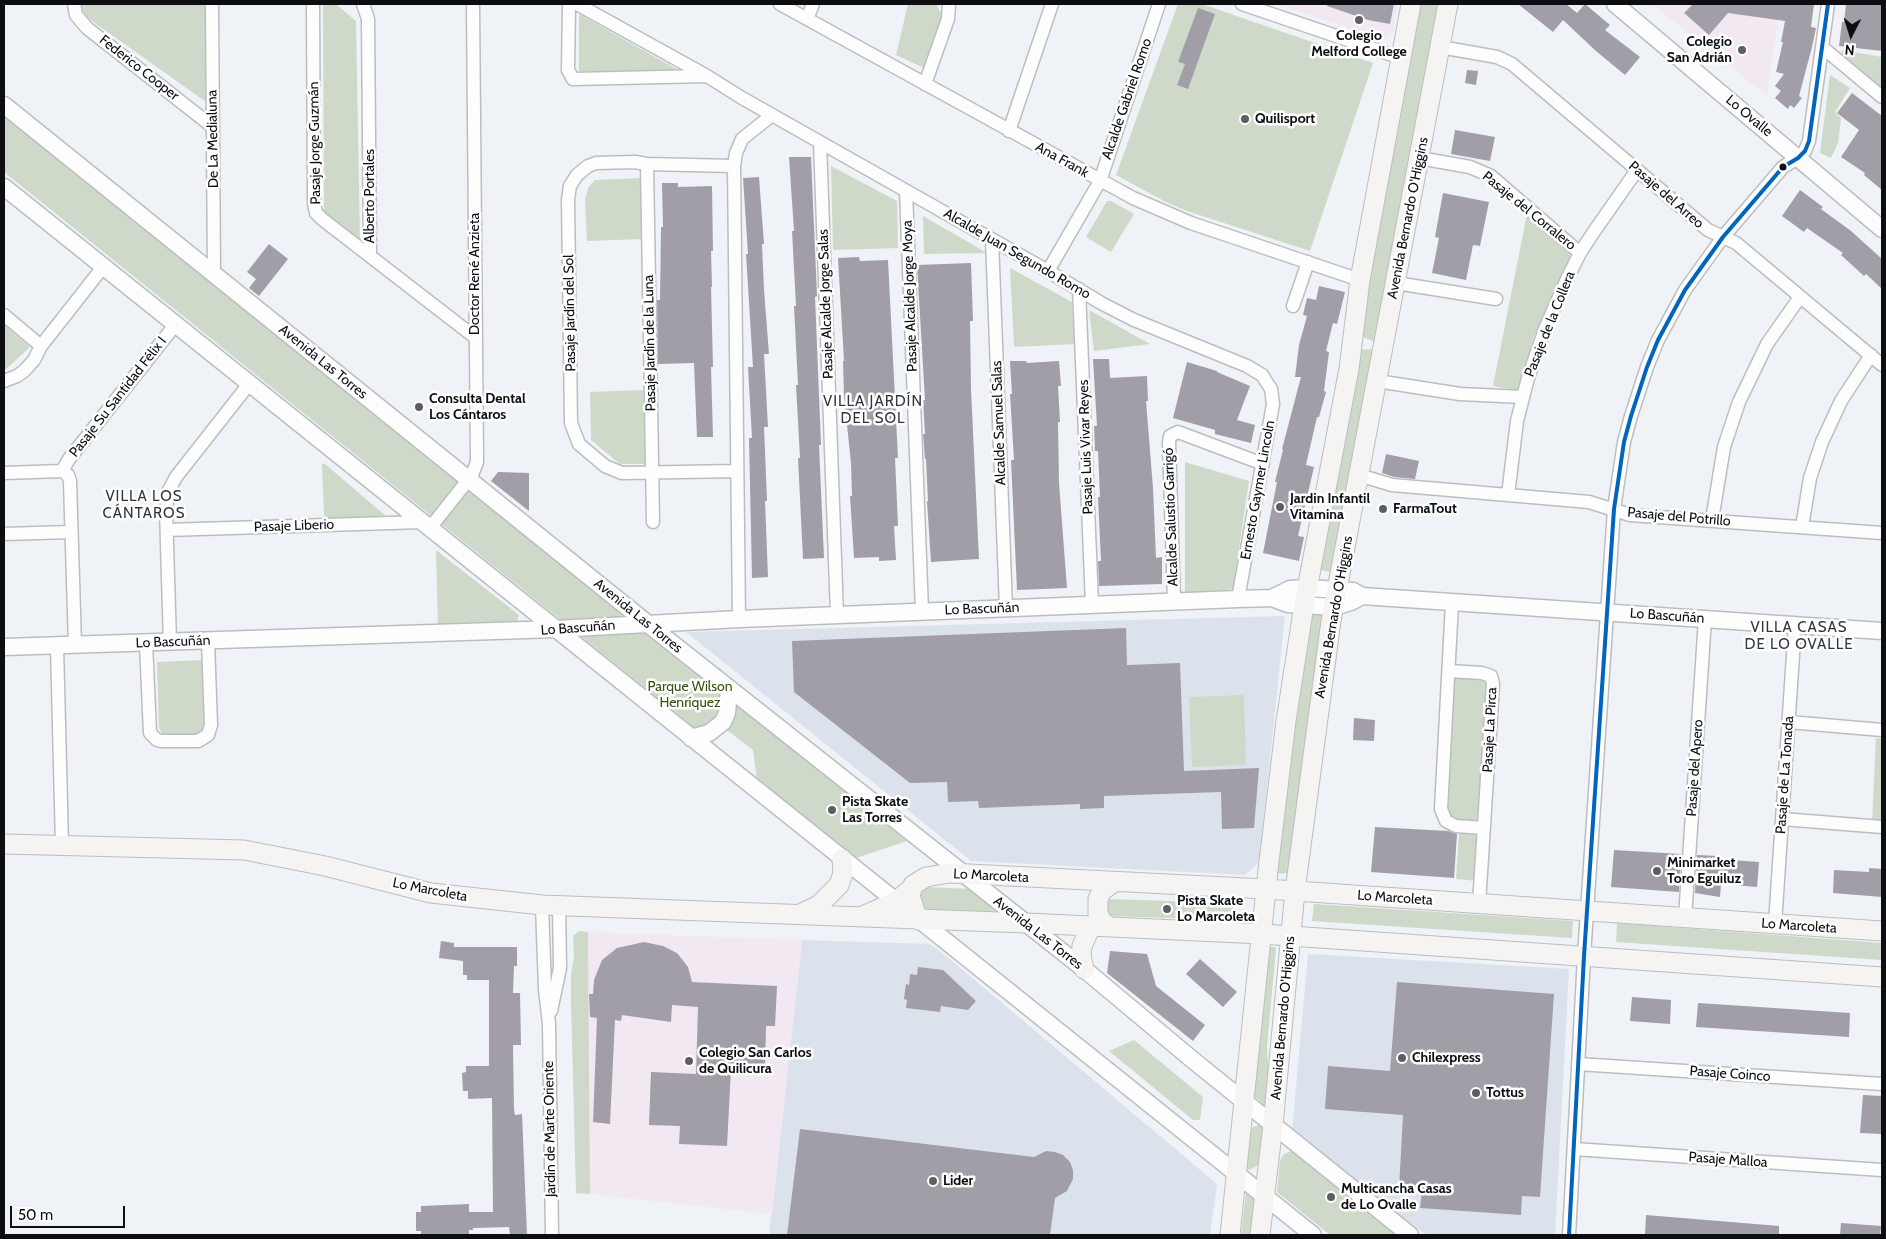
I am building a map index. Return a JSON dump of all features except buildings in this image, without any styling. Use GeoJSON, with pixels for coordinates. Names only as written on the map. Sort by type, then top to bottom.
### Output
{"type":"FeatureCollection","features":[{"type":"Feature","properties":{"kind":"main road","name":"Avenida Bernardo O'Higgins"},"geometry":{"type":"LineString","coordinates":[[1230,1235],[1266,888],[1286,721],[1306,596],[1350,369],[1360,280],[1411,4]]}},
{"type":"Feature","properties":{"kind":"main road","name":"Avenida Bernardo O'Higgins"},"geometry":{"type":"LineString","coordinates":[[1260,1235],[1273,1125],[1295,891],[1320,695],[1335,599],[1448,4]]}},
{"type":"Feature","properties":{"kind":"main road","name":"Lo Marcoleta"},"geometry":{"type":"LineString","coordinates":[[4,844],[244,850],[324,866],[431,892],[551,905],[1262,934],[1882,977]]}},
{"type":"Feature","properties":{"kind":"main road"},"geometry":{"type":"LineString","coordinates":[[797,915],[819,905],[839,884],[843,873],[842,859]]}},
{"type":"Feature","properties":{"kind":"main road","name":"Lo Marcoleta"},"geometry":{"type":"LineString","coordinates":[[859,917],[896,902],[917,882],[926,877],[941,874],[963,874],[1266,888],[1882,932]]}},
{"type":"Feature","properties":{"kind":"main road"},"geometry":{"type":"LineString","coordinates":[[1084,969],[1081,956],[1082,946],[1100,927],[1102,921],[1098,914],[1098,900],[1102,891],[1114,882]]}},
{"type":"Feature","properties":{"kind":"main road"},"geometry":{"type":"LineString","coordinates":[[912,888],[910,900],[918,920]]}},
{"type":"Feature","properties":{"kind":"street","name":"Federico Cooper"},"geometry":{"type":"LineString","coordinates":[[74,4],[76,15],[87,28],[213,127]]}},
{"type":"Feature","properties":{"kind":"street","name":"De La Medialuna"},"geometry":{"type":"LineString","coordinates":[[212,4],[214,274]]}},
{"type":"Feature","properties":{"kind":"street","name":"Pasaje Jorge Guzmán"},"geometry":{"type":"LineString","coordinates":[[313,4],[314,208],[322,219],[370,255]]}},
{"type":"Feature","properties":{"kind":"street","name":"Alberto Portales"},"geometry":{"type":"LineString","coordinates":[[363,4],[368,19],[370,255],[476,338]]}},
{"type":"Feature","properties":{"kind":"street","name":"Doctor René Anzieta"},"geometry":{"type":"LineString","coordinates":[[426,525],[468,480],[477,462],[473,4]]}},
{"type":"Feature","properties":{"kind":"street"},"geometry":{"type":"LineString","coordinates":[[568,4],[568,70],[573,79],[707,76]]}},
{"type":"Feature","properties":{"kind":"street","name":"Alcalde Juan Segundo Romo"},"geometry":{"type":"LineString","coordinates":[[577,4],[707,76],[772,116],[1048,270],[1101,303],[1134,320],[1255,370],[1267,382]]}},
{"type":"Feature","properties":{"kind":"street","name":"Ana Frank"},"geometry":{"type":"LineString","coordinates":[[780,4],[1100,181],[1176,217],[1360,280]]}},
{"type":"Feature","properties":{"kind":"street"},"geometry":{"type":"LineString","coordinates":[[808,19],[813,4]]}},
{"type":"Feature","properties":{"kind":"street"},"geometry":{"type":"LineString","coordinates":[[925,84],[948,19],[949,4]]}},
{"type":"Feature","properties":{"kind":"street"},"geometry":{"type":"LineString","coordinates":[[1009,130],[1052,4]]}},
{"type":"Feature","properties":{"kind":"street","name":"Alcalde Gabriel Romo"},"geometry":{"type":"LineString","coordinates":[[1048,270],[1100,181],[1159,4]]}},
{"type":"Feature","properties":{"kind":"street"},"geometry":{"type":"LineString","coordinates":[[1242,4],[1401,58]]}},
{"type":"Feature","properties":{"kind":"street","name":"Lo Ovalle"},"geometry":{"type":"LineString","coordinates":[[1615,4],[1882,228]]}},
{"type":"Feature","properties":{"kind":"street"},"geometry":{"type":"LineString","coordinates":[[1569,1235],[1584,956],[1614,509],[1624,442],[1630,416],[1647,367],[1662,332],[1685,290],[1722,237],[1783,167],[1798,158],[1808,146],[1828,4]]}},
{"type":"Feature","properties":{"kind":"street","name":"Pasaje del Arreo"},"geometry":{"type":"LineString","coordinates":[[1440,47],[1497,57],[1507,61],[1708,230],[1736,243],[1882,365]]}},
{"type":"Feature","properties":{"kind":"street"},"geometry":{"type":"LineString","coordinates":[[1822,47],[1882,96]]}},
{"type":"Feature","properties":{"kind":"street","name":"Avenida Las Torres"},"geometry":{"type":"LineString","coordinates":[[4,105],[646,623],[1084,969],[1410,1235]]}},
{"type":"Feature","properties":{"kind":"street"},"geometry":{"type":"LineString","coordinates":[[739,619],[734,166],[736,153],[742,139],[772,116]]}},
{"type":"Feature","properties":{"kind":"street","name":"Pasaje Alcalde Jorge Salas"},"geometry":{"type":"LineString","coordinates":[[820,142],[837,615]]}},
{"type":"Feature","properties":{"kind":"street","name":"Pasaje del Corralero"},"geometry":{"type":"LineString","coordinates":[[1419,158],[1470,167],[1491,176],[1580,253]]}},
{"type":"Feature","properties":{"kind":"street","name":"Pasaje Jardín del Sol"},"geometry":{"type":"LineString","coordinates":[[734,166],[647,164],[635,162],[596,163],[582,170],[570,186],[568,200],[571,423],[579,444],[605,466],[622,473],[737,471]]}},
{"type":"Feature","properties":{"kind":"street","name":"Pasaje Jardín de la Luna"},"geometry":{"type":"LineString","coordinates":[[647,164],[653,522]]}},
{"type":"Feature","properties":{"kind":"street","name":"Pasaje de la Collera"},"geometry":{"type":"LineString","coordinates":[[1508,495],[1514,441],[1523,396],[1545,329],[1580,253],[1637,170]]}},
{"type":"Feature","properties":{"kind":"street"},"geometry":{"type":"LineString","coordinates":[[4,187],[1313,1235]]}},
{"type":"Feature","properties":{"kind":"street","name":"Pasaje Alcalde Jorge Moya"},"geometry":{"type":"LineString","coordinates":[[906,191],[922,611]]}},
{"type":"Feature","properties":{"kind":"street","name":"Alcalde Samuel Salas"},"geometry":{"type":"LineString","coordinates":[[992,239],[1006,608]]}},
{"type":"Feature","properties":{"kind":"street"},"geometry":{"type":"LineString","coordinates":[[1293,306],[1308,262]]}},
{"type":"Feature","properties":{"kind":"street"},"geometry":{"type":"LineString","coordinates":[[4,381],[17,376],[34,360],[41,346],[103,267]]}},
{"type":"Feature","properties":{"kind":"street"},"geometry":{"type":"LineString","coordinates":[[1396,283],[1496,300]]}},
{"type":"Feature","properties":{"kind":"street","name":"Pasaje Luis Vivar Reyes"},"geometry":{"type":"LineString","coordinates":[[1079,289],[1092,604]]}},
{"type":"Feature","properties":{"kind":"street"},"geometry":{"type":"LineString","coordinates":[[1712,520],[1724,447],[1739,402],[1767,344],[1800,296]]}},
{"type":"Feature","properties":{"kind":"street"},"geometry":{"type":"LineString","coordinates":[[4,315],[41,346]]}},
{"type":"Feature","properties":{"kind":"street","name":"Pasaje Su Santidad Félix I"},"geometry":{"type":"LineString","coordinates":[[75,645],[69,478],[62,471],[69,459],[175,325]]}},
{"type":"Feature","properties":{"kind":"street"},"geometry":{"type":"LineString","coordinates":[[1802,527],[1810,478],[1822,442],[1841,401],[1870,355]]}},
{"type":"Feature","properties":{"kind":"street"},"geometry":{"type":"LineString","coordinates":[[1377,381],[1460,394],[1523,396]]}},
{"type":"Feature","properties":{"kind":"street","name":"Ernesto Gaymer Lincoln"},"geometry":{"type":"LineString","coordinates":[[1238,598],[1273,404],[1273,396],[1267,382]]}},
{"type":"Feature","properties":{"kind":"street"},"geometry":{"type":"LineString","coordinates":[[170,643],[166,501],[172,484],[249,384]]}},
{"type":"Feature","properties":{"kind":"street","name":"Alcalde Salustio Garrigó"},"geometry":{"type":"LineString","coordinates":[[1174,601],[1168,442],[1172,434],[1178,432],[1263,464]]}},
{"type":"Feature","properties":{"kind":"street"},"geometry":{"type":"LineString","coordinates":[[4,473],[62,471]]}},
{"type":"Feature","properties":{"kind":"street","name":"Pasaje del Potrillo"},"geometry":{"type":"LineString","coordinates":[[1359,475],[1392,485],[1589,502],[1630,514],[1882,532]]}},
{"type":"Feature","properties":{"kind":"street","name":"Pasaje Liberio"},"geometry":{"type":"LineString","coordinates":[[167,530],[426,525]]}},
{"type":"Feature","properties":{"kind":"street"},"geometry":{"type":"LineString","coordinates":[[4,534],[71,532]]}},
{"type":"Feature","properties":{"kind":"street","name":"Lo Bascuñán"},"geometry":{"type":"LineString","coordinates":[[4,647],[556,630],[646,623],[1272,598],[1290,589],[1306,596],[1335,599],[1353,591],[1362,596],[1452,603],[1882,631]]}},
{"type":"Feature","properties":{"kind":"street"},"geometry":{"type":"LineString","coordinates":[[1452,603],[1441,809],[1446,821],[1456,826],[1484,828]]}},
{"type":"Feature","properties":{"kind":"street","name":"Pasaje del Apero"},"geometry":{"type":"LineString","coordinates":[[1685,918],[1706,619]]}},
{"type":"Feature","properties":{"kind":"street","name":"Pasaje de La Tonada"},"geometry":{"type":"LineString","coordinates":[[1775,924],[1795,625]]}},
{"type":"Feature","properties":{"kind":"street"},"geometry":{"type":"LineString","coordinates":[[146,643],[150,733],[157,740],[198,741],[208,735],[211,725],[208,642]]}},
{"type":"Feature","properties":{"kind":"street"},"geometry":{"type":"LineString","coordinates":[[57,645],[62,846]]}},
{"type":"Feature","properties":{"kind":"street","name":"Pasaje La Pirca"},"geometry":{"type":"LineString","coordinates":[[1449,671],[1482,673],[1491,676],[1493,684],[1479,904]]}},
{"type":"Feature","properties":{"kind":"street"},"geometry":{"type":"LineString","coordinates":[[691,738],[709,734],[723,722],[727,712],[729,689]]}},
{"type":"Feature","properties":{"kind":"street"},"geometry":{"type":"LineString","coordinates":[[1789,722],[1882,730]]}},
{"type":"Feature","properties":{"kind":"street"},"geometry":{"type":"LineString","coordinates":[[1782,819],[1882,827]]}},
{"type":"Feature","properties":{"kind":"street","name":"Jardín de Marte Oriente"},"geometry":{"type":"LineString","coordinates":[[551,905],[545,989],[548,1024],[552,1235]]}},
{"type":"Feature","properties":{"kind":"street","name":"Pasaje Coinco"},"geometry":{"type":"LineString","coordinates":[[1578,1064],[1882,1084]]}},
{"type":"Feature","properties":{"kind":"street","name":"Pasaje Malloa"},"geometry":{"type":"LineString","coordinates":[[1574,1149],[1882,1170]]}},
{"type":"Feature","properties":{"kind":"shaded area","name":"Colegio Melford College"},"geometry":{"type":"Polygon","coordinates":[[[1278,4],[1398,4],[1392,35],[1384,40],[1278,4]]]}},
{"type":"Feature","properties":{"kind":"shaded area","name":"Colegio San Adrián"},"geometry":{"type":"Polygon","coordinates":[[[1652,4],[1780,4],[1767,96],[1652,4]]]}},
{"type":"Feature","properties":{"kind":"shaded area"},"geometry":{"type":"Polygon","coordinates":[[[1285,616],[1259,862],[1245,875],[971,861],[686,632],[1285,616]]]}},
{"type":"Feature","properties":{"kind":"shaded area","name":"Colegio San Carlos de Quilicura"},"geometry":{"type":"Polygon","coordinates":[[[588,932],[802,940],[772,1214],[590,1194],[588,932]]]}},
{"type":"Feature","properties":{"kind":"shaded area"},"geometry":{"type":"Polygon","coordinates":[[[802,940],[930,944],[1217,1184],[1210,1235],[769,1235],[802,940]]]}},
{"type":"Feature","properties":{"kind":"shaded area"},"geometry":{"type":"Polygon","coordinates":[[[1308,954],[1569,969],[1555,1235],[1426,1235],[1292,1131],[1308,954]]]}},
{"type":"Feature","properties":{"kind":"green space"},"geometry":{"type":"Polygon","coordinates":[[[81,4],[205,4],[206,102],[85,16],[81,4]]]}},
{"type":"Feature","properties":{"kind":"green space"},"geometry":{"type":"Polygon","coordinates":[[[323,4],[336,4],[356,21],[360,241],[324,212],[323,4]]]}},
{"type":"Feature","properties":{"kind":"green space"},"geometry":{"type":"Polygon","coordinates":[[[908,4],[936,4],[943,16],[924,68],[896,55],[908,4]]]}},
{"type":"Feature","properties":{"kind":"green space","name":"Quilisport"},"geometry":{"type":"Polygon","coordinates":[[[1178,4],[1202,4],[1373,63],[1310,251],[1187,211],[1116,175],[1178,4]]]}},
{"type":"Feature","properties":{"kind":"green space"},"geometry":{"type":"Polygon","coordinates":[[[1418,4],[1438,4],[1376,342],[1362,337],[1366,289],[1418,4]]]}},
{"type":"Feature","properties":{"kind":"green space"},"geometry":{"type":"Polygon","coordinates":[[[579,14],[680,71],[579,71],[579,14]]]}},
{"type":"Feature","properties":{"kind":"green space"},"geometry":{"type":"Polygon","coordinates":[[[1842,50],[1882,57],[1882,89],[1842,57],[1842,50]]]}},
{"type":"Feature","properties":{"kind":"green space"},"geometry":{"type":"Polygon","coordinates":[[[1830,75],[1850,88],[1835,112],[1841,118],[1838,143],[1831,158],[1820,153],[1830,75]]]}},
{"type":"Feature","properties":{"kind":"green space","name":"Parque Wilson Henríquez"},"geometry":{"type":"Polygon","coordinates":[[[4,116],[725,694],[724,715],[700,732],[4,172],[4,116]]]}},
{"type":"Feature","properties":{"kind":"green space"},"geometry":{"type":"Polygon","coordinates":[[[831,166],[897,201],[898,248],[833,250],[831,166]]]}},
{"type":"Feature","properties":{"kind":"green space"},"geometry":{"type":"Polygon","coordinates":[[[641,178],[643,239],[587,241],[585,199],[588,188],[595,180],[641,178]]]}},
{"type":"Feature","properties":{"kind":"green space"},"geometry":{"type":"Polygon","coordinates":[[[1107,201],[1111,201],[1134,214],[1111,252],[1086,237],[1107,201]]]}},
{"type":"Feature","properties":{"kind":"green space"},"geometry":{"type":"Polygon","coordinates":[[[1527,214],[1575,255],[1533,338],[1520,391],[1493,386],[1527,214]]]}},
{"type":"Feature","properties":{"kind":"green space"},"geometry":{"type":"Polygon","coordinates":[[[923,216],[987,253],[924,254],[923,216]]]}},
{"type":"Feature","properties":{"kind":"green space"},"geometry":{"type":"Polygon","coordinates":[[[1010,268],[1072,302],[1074,344],[1014,347],[1010,268]]]}},
{"type":"Feature","properties":{"kind":"green space"},"geometry":{"type":"Polygon","coordinates":[[[1089,310],[1150,344],[1094,351],[1089,310]]]}},
{"type":"Feature","properties":{"kind":"green space"},"geometry":{"type":"Polygon","coordinates":[[[4,325],[30,347],[4,371],[4,325]]]}},
{"type":"Feature","properties":{"kind":"green space"},"geometry":{"type":"Polygon","coordinates":[[[1374,349],[1330,572],[1318,569],[1358,350],[1374,349]]]}},
{"type":"Feature","properties":{"kind":"green space"},"geometry":{"type":"Polygon","coordinates":[[[643,390],[646,464],[620,464],[591,440],[590,392],[643,390]]]}},
{"type":"Feature","properties":{"kind":"green space"},"geometry":{"type":"Polygon","coordinates":[[[1185,462],[1249,481],[1233,589],[1185,594],[1185,462]]]}},
{"type":"Feature","properties":{"kind":"green space"},"geometry":{"type":"Polygon","coordinates":[[[322,464],[325,464],[387,517],[327,519],[324,515],[322,464]]]}},
{"type":"Feature","properties":{"kind":"green space"},"geometry":{"type":"Polygon","coordinates":[[[436,550],[519,615],[517,621],[512,624],[438,629],[436,550]]]}},
{"type":"Feature","properties":{"kind":"green space"},"geometry":{"type":"Polygon","coordinates":[[[1323,610],[1290,873],[1275,874],[1308,613],[1323,610]]]}},
{"type":"Feature","properties":{"kind":"green space"},"geometry":{"type":"Polygon","coordinates":[[[203,660],[206,726],[197,736],[163,736],[159,728],[157,662],[203,660]]]}},
{"type":"Feature","properties":{"kind":"green space"},"geometry":{"type":"Polygon","coordinates":[[[1455,676],[1491,679],[1478,881],[1456,879],[1459,832],[1445,830],[1455,676]]]}},
{"type":"Feature","properties":{"kind":"green space"},"geometry":{"type":"Polygon","coordinates":[[[1244,695],[1246,765],[1192,767],[1189,697],[1244,695]]]}},
{"type":"Feature","properties":{"kind":"green space","name":"Pista Skate Las Torres"},"geometry":{"type":"Polygon","coordinates":[[[737,704],[907,841],[856,858],[757,780],[753,750],[727,730],[736,714],[737,704]]]}},
{"type":"Feature","properties":{"kind":"green space"},"geometry":{"type":"Polygon","coordinates":[[[1876,738],[1882,739],[1882,824],[1872,824],[1876,738]]]}},
{"type":"Feature","properties":{"kind":"green space"},"geometry":{"type":"Polygon","coordinates":[[[924,887],[972,889],[996,909],[992,912],[930,910],[923,908],[914,896],[924,887]]]}},
{"type":"Feature","properties":{"kind":"green space","name":"Pista Skate Lo Marcoleta"},"geometry":{"type":"Polygon","coordinates":[[[1108,899],[1233,903],[1232,920],[1106,916],[1108,899]]]}},
{"type":"Feature","properties":{"kind":"green space"},"geometry":{"type":"Polygon","coordinates":[[[1314,904],[1573,921],[1572,938],[1312,921],[1314,904]]]}},
{"type":"Feature","properties":{"kind":"green space"},"geometry":{"type":"Polygon","coordinates":[[[1617,923],[1882,943],[1882,960],[1616,942],[1617,923]]]}},
{"type":"Feature","properties":{"kind":"green space"},"geometry":{"type":"Polygon","coordinates":[[[579,931],[588,932],[590,1194],[576,1193],[571,974],[574,957],[573,936],[579,931]]]}},
{"type":"Feature","properties":{"kind":"green space"},"geometry":{"type":"Polygon","coordinates":[[[1269,947],[1275,947],[1276,949],[1267,1047],[1269,1082],[1266,1107],[1254,1096],[1269,947]]]}},
{"type":"Feature","properties":{"kind":"green space"},"geometry":{"type":"Polygon","coordinates":[[[1134,1040],[1203,1097],[1200,1120],[1193,1120],[1109,1051],[1134,1040]]]}},
{"type":"Feature","properties":{"kind":"green space"},"geometry":{"type":"Polygon","coordinates":[[[1260,1125],[1264,1128],[1259,1165],[1249,1170],[1246,1168],[1249,1133],[1253,1127],[1260,1125]]]}},
{"type":"Feature","properties":{"kind":"green space"},"geometry":{"type":"Polygon","coordinates":[[[1294,1150],[1402,1235],[1330,1235],[1277,1192],[1280,1161],[1284,1154],[1294,1150]]]}},
{"type":"Feature","properties":{"kind":"green space"},"geometry":{"type":"Polygon","coordinates":[[[1246,1192],[1258,1202],[1254,1235],[1241,1235],[1246,1192]]]}},
{"type":"Feature","properties":{"kind":"transit line"},"geometry":{"type":"LineString","coordinates":[[1569,1235],[1584,956],[1614,509],[1624,442],[1647,367],[1658,340],[1685,290],[1723,237],[1783,167],[1798,158],[1805,151],[1809,141],[1828,4]]}},
{"type":"Feature","properties":{"kind":"place","name":"Colegio Melford College"},"geometry":{"type":"Point","coordinates":[1359,20]}},
{"type":"Feature","properties":{"kind":"place","name":"Colegio San Adrián"},"geometry":{"type":"Point","coordinates":[1742,50]}},
{"type":"Feature","properties":{"kind":"place","name":"Quilisport"},"geometry":{"type":"Point","coordinates":[1245,119]}},
{"type":"Feature","properties":{"kind":"place","name":"Consulta Dental Los Cántaros"},"geometry":{"type":"Point","coordinates":[419,407]}},
{"type":"Feature","properties":{"kind":"place","name":"Jardin Infantil Vitamina"},"geometry":{"type":"Point","coordinates":[1280,507]}},
{"type":"Feature","properties":{"kind":"place","name":"FarmaTout"},"geometry":{"type":"Point","coordinates":[1383,509]}},
{"type":"Feature","properties":{"kind":"place","name":"Pista Skate Las Torres"},"geometry":{"type":"Point","coordinates":[832,810]}},
{"type":"Feature","properties":{"kind":"place","name":"Minimarket Toro Eguiluz"},"geometry":{"type":"Point","coordinates":[1657,871]}},
{"type":"Feature","properties":{"kind":"place","name":"Pista Skate Lo Marcoleta"},"geometry":{"type":"Point","coordinates":[1167,909]}},
{"type":"Feature","properties":{"kind":"place","name":"Chilexpress"},"geometry":{"type":"Point","coordinates":[1402,1058]}},
{"type":"Feature","properties":{"kind":"place","name":"Colegio San Carlos de Quilicura"},"geometry":{"type":"Point","coordinates":[689,1061]}},
{"type":"Feature","properties":{"kind":"place","name":"Tottus"},"geometry":{"type":"Point","coordinates":[1476,1093]}},
{"type":"Feature","properties":{"kind":"place","name":"Lider"},"geometry":{"type":"Point","coordinates":[933,1181]}},
{"type":"Feature","properties":{"kind":"place","name":"Multicancha Casas de Lo Ovalle"},"geometry":{"type":"Point","coordinates":[1331,1197]}},
{"type":"Feature","properties":{"kind":"district","name":"VILLA JARDÍN DEL SOL"},"geometry":{"type":"Point","coordinates":[873,410]}},
{"type":"Feature","properties":{"kind":"district","name":"VILLA LOS CÁNTAROS"},"geometry":{"type":"Point","coordinates":[144,506]}},
{"type":"Feature","properties":{"kind":"district","name":"VILLA CASAS DE LO OVALLE"},"geometry":{"type":"Point","coordinates":[1799,636]}}]}
